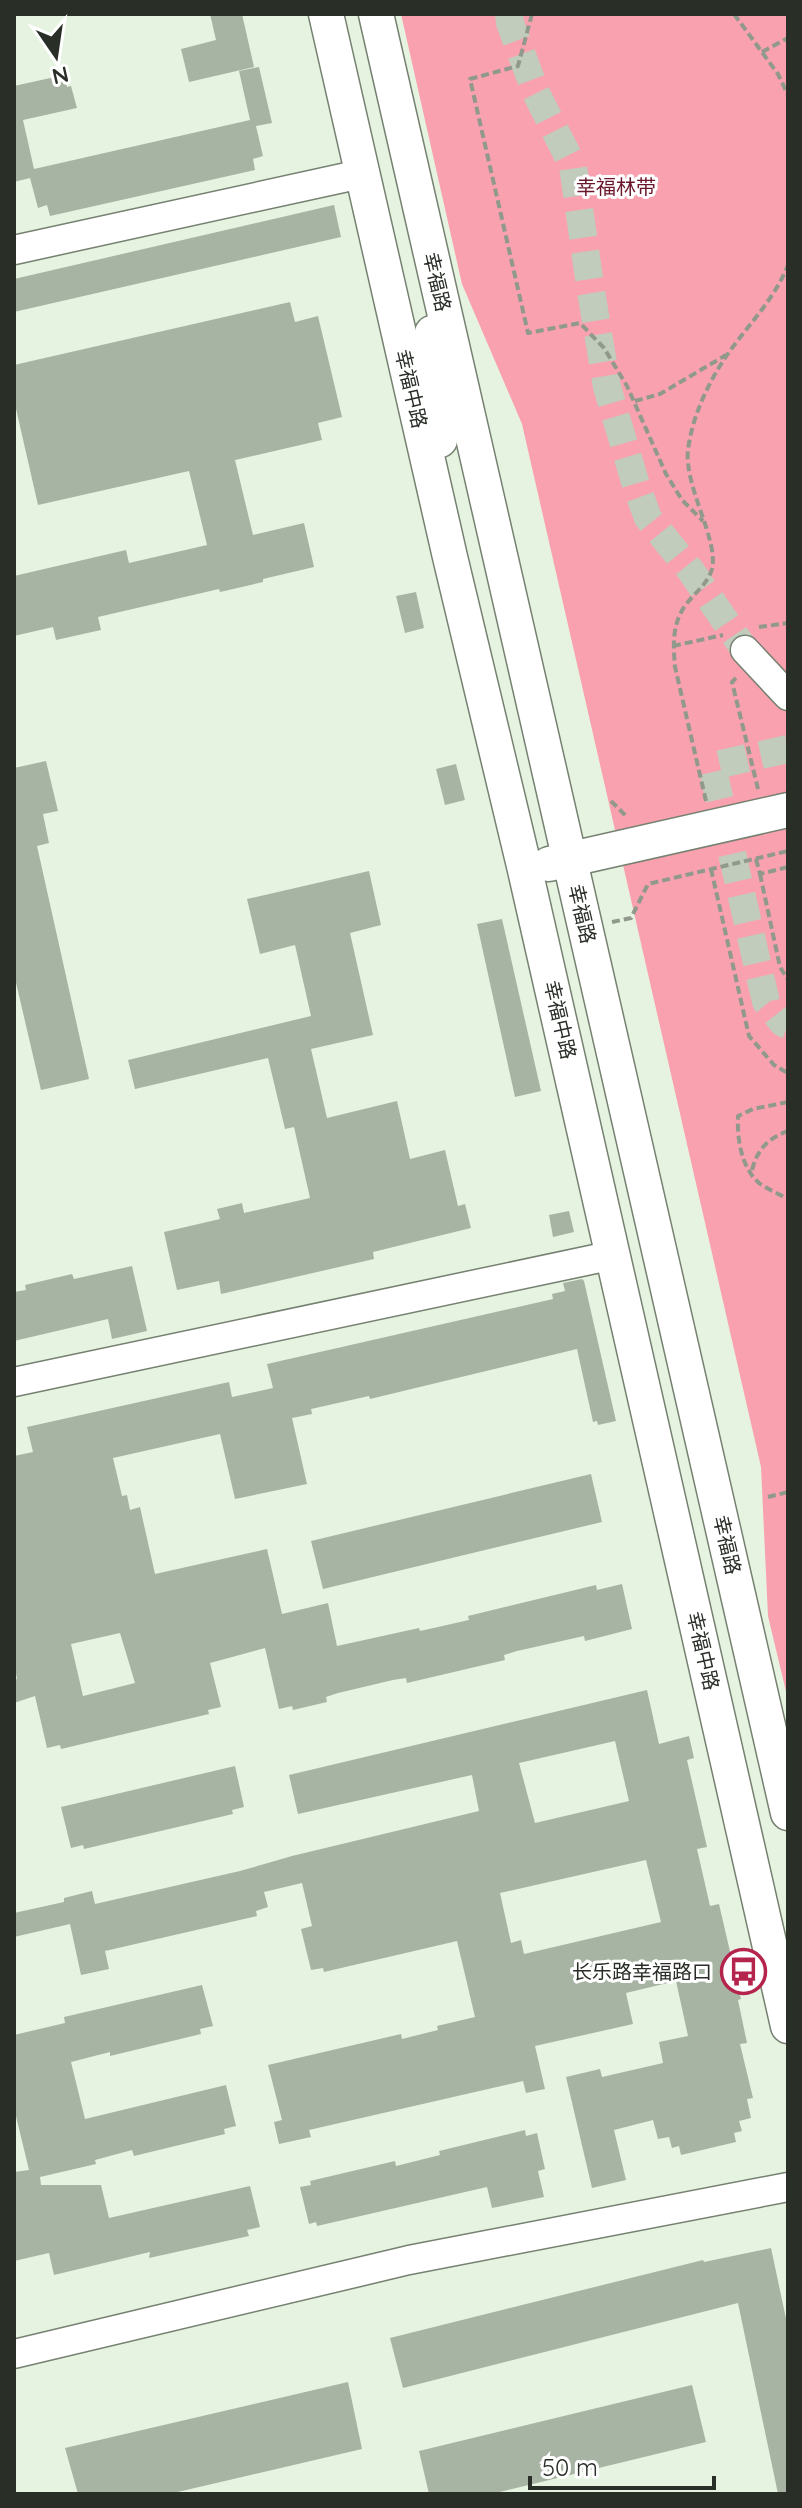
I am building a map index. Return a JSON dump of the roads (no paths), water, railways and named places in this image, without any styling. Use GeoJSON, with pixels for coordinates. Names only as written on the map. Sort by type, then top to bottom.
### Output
{"type":"FeatureCollection","features":[{"type":"Feature","properties":{"kind":"main road","name":"幸福中路"},"geometry":{"type":"LineString","coordinates":[[326,14],[614,1255],[788,2026]]}},
{"type":"Feature","properties":{"kind":"main road","name":"幸福路"},"geometry":{"type":"LineString","coordinates":[[376,14],[788,1813]]}},
{"type":"Feature","properties":{"kind":"main road"},"geometry":{"type":"LineString","coordinates":[[422,213],[450,557]]}},
{"type":"Feature","properties":{"kind":"main road"},"geometry":{"type":"LineString","coordinates":[[525,870],[788,810]]}},
{"type":"Feature","properties":{"kind":"street"},"geometry":{"type":"LineString","coordinates":[[14,250],[361,174]]}},
{"type":"Feature","properties":{"kind":"street"},"geometry":{"type":"LineString","coordinates":[[745,650],[788,696]]}},
{"type":"Feature","properties":{"kind":"street"},"geometry":{"type":"LineString","coordinates":[[14,1382],[614,1255]]}},
{"type":"Feature","properties":{"kind":"street"},"geometry":{"type":"LineString","coordinates":[[14,2354],[409,2260],[788,2187]]}},
{"type":"Feature","properties":{"kind":"tunnel"},"geometry":{"type":"LineString","coordinates":[[509,14],[536,93],[573,166],[607,387],[648,518],[691,571],[745,650]]}},
{"type":"Feature","properties":{"kind":"tunnel"},"geometry":{"type":"LineString","coordinates":[[788,749],[712,766],[766,1002],[788,1025]]}},
{"type":"Feature","properties":{"kind":"place","name":"长乐路幸福路口"},"geometry":{"type":"Point","coordinates":[743,1972]}},
{"type":"Feature","properties":{"kind":"park label","name":"幸福林带"},"geometry":{"type":"Point","coordinates":[616,187]}}]}
